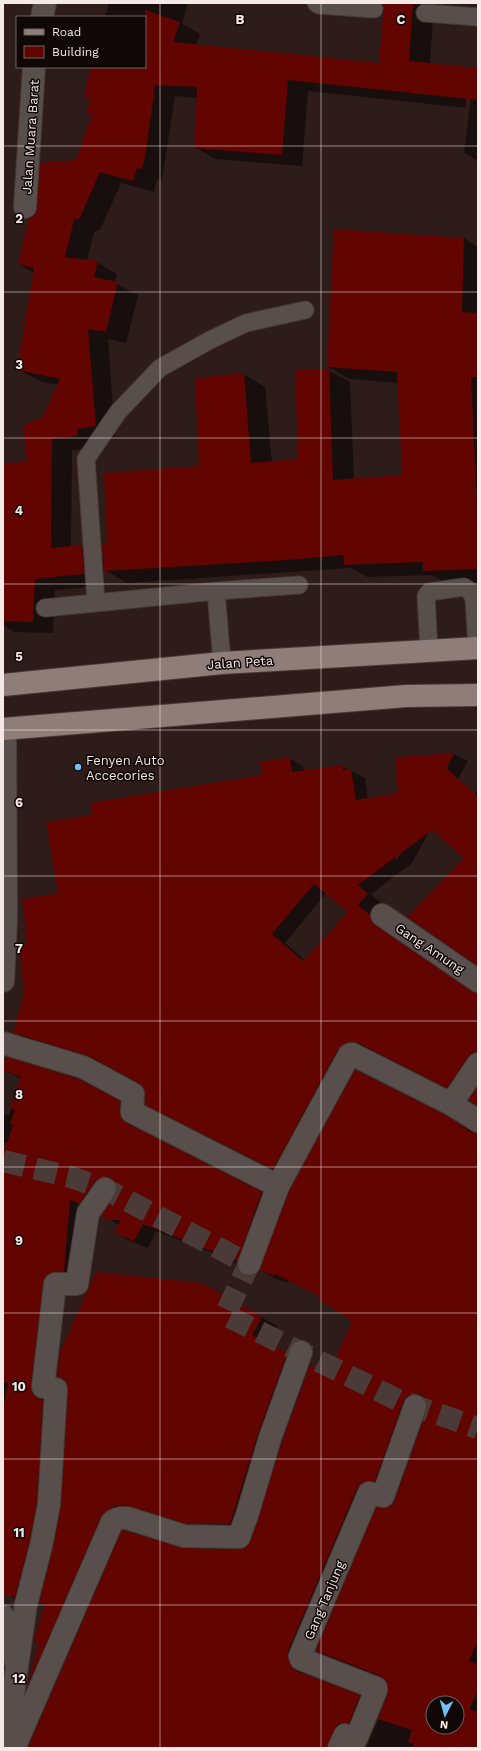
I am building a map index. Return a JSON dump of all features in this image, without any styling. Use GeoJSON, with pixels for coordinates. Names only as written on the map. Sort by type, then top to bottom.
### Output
{"type":"FeatureCollection","features":[{"type":"Feature","properties":{"kind":"main road","name":"Jalan Peta"},"geometry":{"type":"LineString","coordinates":[[3,685],[222,663],[477,648]]}},
{"type":"Feature","properties":{"kind":"main road"},"geometry":{"type":"LineString","coordinates":[[4,729],[406,696],[478,695]]}},
{"type":"Feature","properties":{"kind":"street"},"geometry":{"type":"LineString","coordinates":[[42,16],[45,3]]}},
{"type":"Feature","properties":{"kind":"street","name":"Jalan Muara Barat"},"geometry":{"type":"LineString","coordinates":[[25,207],[34,68]]}},
{"type":"Feature","properties":{"kind":"street"},"geometry":{"type":"LineString","coordinates":[[3,981],[6,919],[4,729]]}},
{"type":"Feature","properties":{"kind":"street","name":"Gang Amung"},"geometry":{"type":"LineString","coordinates":[[382,915],[478,981]]}},
{"type":"Feature","properties":{"kind":"street"},"geometry":{"type":"LineString","coordinates":[[3,1043],[83,1067],[133,1094],[132,1112],[278,1186]]}},
{"type":"Feature","properties":{"kind":"street"},"geometry":{"type":"LineString","coordinates":[[249,1264],[278,1186],[349,1055],[352,1054],[451,1104],[478,1121]]}},
{"type":"Feature","properties":{"kind":"street"},"geometry":{"type":"LineString","coordinates":[[451,1104],[478,1064]]}},
{"type":"Feature","properties":{"kind":"street"},"geometry":{"type":"LineString","coordinates":[[3,1733],[10,1717],[26,1604],[41,1546],[49,1504],[56,1389],[43,1387],[56,1284],[77,1284],[88,1213],[105,1189]]}},
{"type":"Feature","properties":{"kind":"street"},"geometry":{"type":"LineString","coordinates":[[14,1748],[112,1522],[115,1519],[120,1517],[128,1518],[184,1536],[239,1537],[270,1438],[301,1352]]}},
{"type":"Feature","properties":{"kind":"street","name":"Gang Tanjung"},"geometry":{"type":"LineString","coordinates":[[339,1748],[345,1735],[356,1739],[376,1688],[301,1659],[300,1656],[369,1493],[383,1496],[414,1406]]}},
{"type":"Feature","properties":{"kind":"street"},"geometry":{"type":"LineString","coordinates":[[3,1616],[17,1666]]}},
{"type":"Feature","properties":{"kind":"lane"},"geometry":{"type":"LineString","coordinates":[[316,3],[320,5],[374,9]]}},
{"type":"Feature","properties":{"kind":"lane"},"geometry":{"type":"LineString","coordinates":[[425,13],[478,17]]}},
{"type":"Feature","properties":{"kind":"lane"},"geometry":{"type":"LineString","coordinates":[[96,602],[86,459],[118,412],[160,368],[204,343],[246,323],[305,310]]}},
{"type":"Feature","properties":{"kind":"lane"},"geometry":{"type":"LineString","coordinates":[[45,608],[96,602],[188,595],[216,591],[299,585]]}},
{"type":"Feature","properties":{"kind":"lane"},"geometry":{"type":"LineString","coordinates":[[430,650],[425,600],[426,596],[429,592],[464,587],[470,591],[474,598],[477,648]]}},
{"type":"Feature","properties":{"kind":"lane"},"geometry":{"type":"LineString","coordinates":[[216,591],[222,663]]}},
{"type":"Feature","properties":{"kind":"building"},"geometry":{"type":"Polygon","coordinates":[[[384,3],[413,3],[409,61],[478,68],[478,100],[288,80],[282,155],[194,148],[197,87],[155,85],[145,158],[142,169],[137,168],[133,181],[100,172],[80,218],[74,220],[65,257],[98,261],[94,277],[118,282],[106,332],[88,329],[96,426],[77,429],[78,436],[52,439],[51,548],[82,545],[84,574],[35,579],[33,622],[3,621],[3,463],[27,462],[23,425],[42,418],[60,379],[17,370],[34,268],[18,264],[29,219],[35,214],[37,208],[40,163],[76,160],[92,114],[86,113],[90,98],[84,97],[91,68],[146,68],[145,10],[180,22],[173,42],[379,63],[384,3]]]}},
{"type":"Feature","properties":{"kind":"building"},"geometry":{"type":"Polygon","coordinates":[[[334,229],[464,238],[462,312],[478,313],[478,377],[471,377],[478,569],[423,571],[423,562],[344,565],[343,555],[288,560],[104,571],[102,544],[107,543],[104,473],[199,466],[195,378],[244,373],[251,463],[298,459],[295,370],[329,369],[333,480],[402,475],[397,372],[327,367],[334,229]]]}},
{"type":"Feature","properties":{"kind":"building"},"geometry":{"type":"Polygon","coordinates":[[[455,753],[446,768],[478,796],[478,966],[407,917],[464,858],[432,830],[358,885],[368,894],[358,905],[370,915],[371,921],[375,925],[471,991],[478,993],[478,1052],[472,1053],[468,1057],[447,1088],[358,1043],[345,1043],[338,1049],[273,1169],[145,1105],[144,1088],[139,1083],[89,1056],[13,1033],[24,992],[19,945],[27,944],[22,899],[58,893],[46,822],[92,815],[90,803],[262,775],[260,762],[290,757],[292,772],[343,765],[343,770],[351,769],[356,800],[397,793],[396,757],[455,753]],[[314,884],[272,934],[303,961],[348,912],[314,884]]]}},
{"type":"Feature","properties":{"kind":"building"},"geometry":{"type":"Polygon","coordinates":[[[7,1057],[78,1079],[120,1101],[121,1118],[126,1123],[262,1192],[237,1261],[143,1224],[134,1241],[114,1233],[120,1220],[108,1220],[101,1216],[117,1191],[116,1183],[107,1177],[100,1178],[95,1181],[79,1204],[70,1200],[64,1272],[50,1273],[45,1277],[43,1283],[31,1386],[31,1391],[35,1397],[43,1400],[37,1502],[29,1543],[15,1597],[3,1594],[3,1409],[8,1383],[3,1382],[3,1154],[13,1125],[10,1124],[15,1110],[10,1108],[21,1077],[3,1070],[7,1057]]]}},
{"type":"Feature","properties":{"kind":"building"},"geometry":{"type":"Polygon","coordinates":[[[355,1070],[445,1115],[471,1132],[478,1133],[478,1640],[469,1661],[478,1665],[478,1691],[469,1709],[478,1712],[478,1748],[412,1748],[414,1744],[408,1742],[412,1730],[378,1719],[388,1694],[386,1681],[381,1676],[316,1651],[376,1507],[387,1508],[392,1505],[395,1500],[427,1410],[425,1398],[420,1394],[413,1394],[407,1396],[403,1402],[375,1481],[366,1481],[357,1488],[288,1651],[289,1663],[296,1671],[360,1695],[349,1723],[337,1725],[327,1748],[28,1748],[122,1530],[184,1548],[239,1550],[246,1547],[251,1541],[282,1442],[310,1365],[328,1375],[352,1321],[318,1299],[319,1296],[275,1274],[274,1276],[259,1270],[289,1191],[355,1070]]]}},
{"type":"Feature","properties":{"kind":"building"},"geometry":{"type":"Polygon","coordinates":[[[478,1086],[478,1106],[469,1100],[478,1086]]]}},
{"type":"Feature","properties":{"kind":"building"},"geometry":{"type":"Polygon","coordinates":[[[96,1272],[202,1283],[262,1317],[252,1335],[287,1353],[258,1434],[230,1524],[186,1524],[126,1505],[115,1506],[105,1512],[101,1517],[27,1687],[39,1643],[33,1641],[45,1604],[39,1603],[53,1548],[61,1505],[68,1390],[64,1379],[57,1376],[60,1352],[96,1272]]]}},
{"type":"Feature","properties":{"kind":"tunnel"},"geometry":{"type":"LineString","coordinates":[[3,1161],[71,1177],[105,1189],[249,1264],[225,1315],[398,1400],[478,1428]]}},
{"type":"Feature","properties":{"kind":"place","name":"Fenyen Auto Accecories"},"geometry":{"type":"Point","coordinates":[78,767]}}]}
